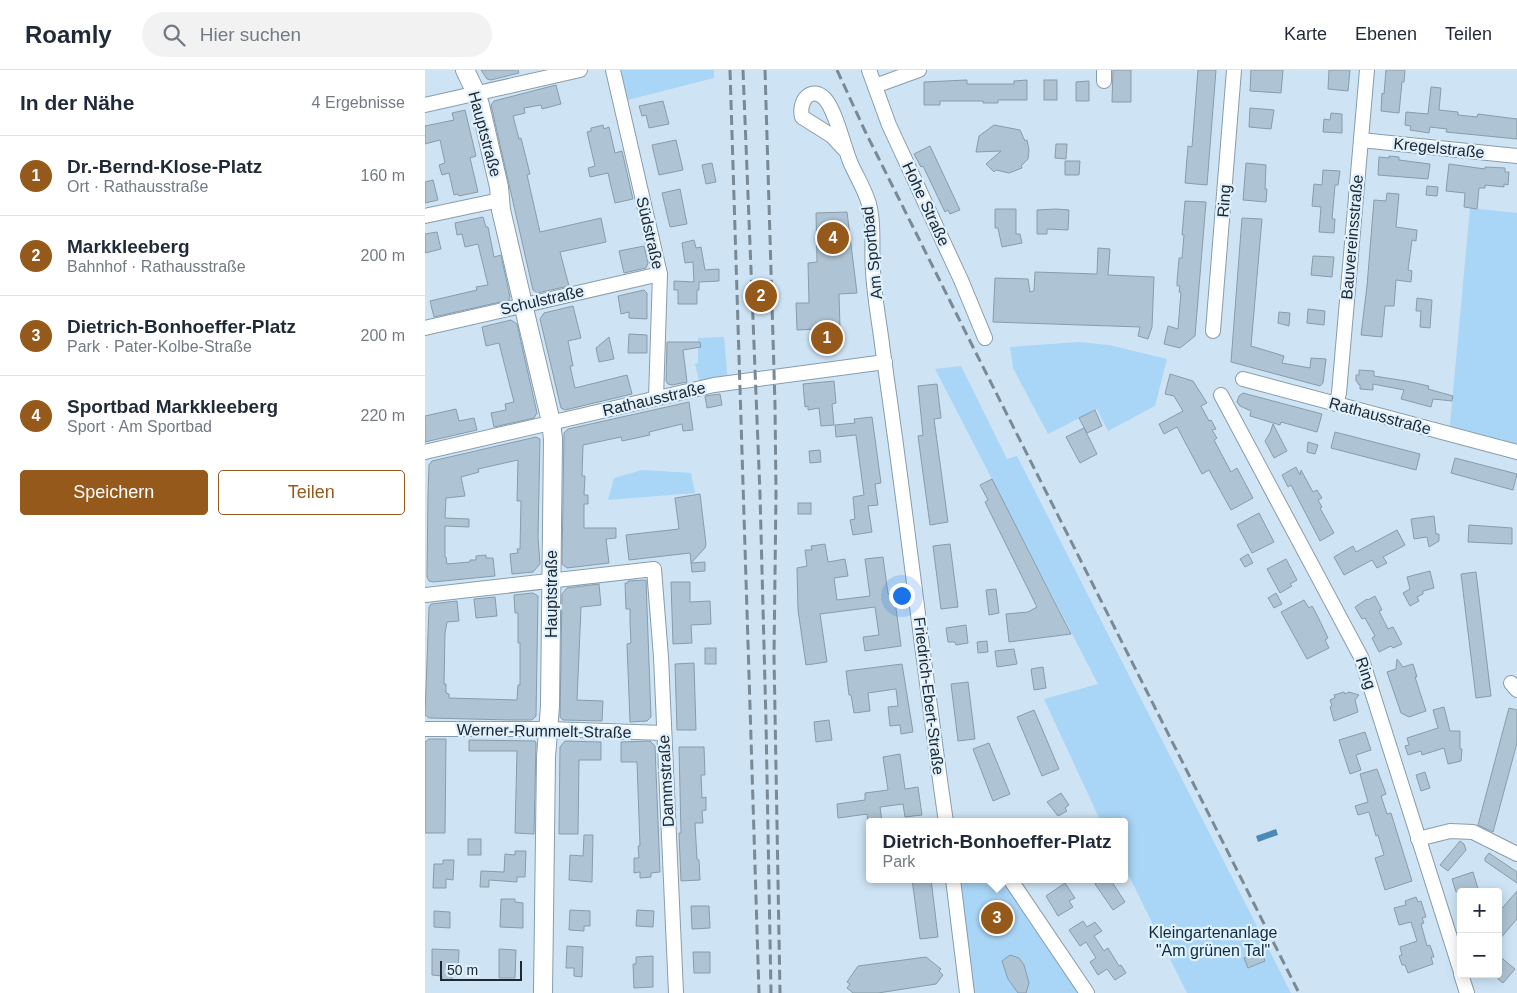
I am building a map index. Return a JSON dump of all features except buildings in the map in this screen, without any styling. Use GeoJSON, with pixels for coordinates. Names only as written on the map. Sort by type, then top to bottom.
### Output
{"type":"FeatureCollection","features":[{"type":"Feature","properties":{"kind":"main road","name":"Hauptstraße"},"geometry":{"type":"LineString","coordinates":[[465,70],[476,92],[499,187],[500,200],[551,422],[553,439],[543,993]]}},
{"type":"Feature","properties":{"kind":"street"},"geometry":{"type":"LineString","coordinates":[[425,105],[580,70]]}},
{"type":"Feature","properties":{"kind":"street","name":"Südstraße"},"geometry":{"type":"LineString","coordinates":[[613,70],[660,274],[656,398]]}},
{"type":"Feature","properties":{"kind":"street","name":"Hohe Straße"},"geometry":{"type":"LineString","coordinates":[[869,70],[889,125],[959,274],[985,338]]}},
{"type":"Feature","properties":{"kind":"street"},"geometry":{"type":"LineString","coordinates":[[875,86],[919,70]]}},
{"type":"Feature","properties":{"kind":"street","name":"Ring"},"geometry":{"type":"LineString","coordinates":[[1213,331],[1234,70]]}},
{"type":"Feature","properties":{"kind":"street","name":"Bauvereinsstraße"},"geometry":{"type":"LineString","coordinates":[[1337,404],[1367,70]]}},
{"type":"Feature","properties":{"kind":"street","name":"Kregelstraße"},"geometry":{"type":"LineString","coordinates":[[1361,140],[1517,156]]}},
{"type":"Feature","properties":{"kind":"street","name":"Am Sportbad"},"geometry":{"type":"LineString","coordinates":[[844,149],[869,204],[873,278],[885,362]]}},
{"type":"Feature","properties":{"kind":"street","name":"Hauptstraße"},"geometry":{"type":"LineString","coordinates":[[425,216],[500,200]]}},
{"type":"Feature","properties":{"kind":"street","name":"Schulstraße"},"geometry":{"type":"LineString","coordinates":[[425,328],[660,274]]}},
{"type":"Feature","properties":{"kind":"street","name":"Rathausstraße"},"geometry":{"type":"LineString","coordinates":[[425,452],[727,383],[885,362]]}},
{"type":"Feature","properties":{"kind":"street","name":"Friedrich-Ebert-Straße"},"geometry":{"type":"LineString","coordinates":[[885,362],[945,818]]}},
{"type":"Feature","properties":{"kind":"street","name":"Rathausstraße"},"geometry":{"type":"LineString","coordinates":[[1243,379],[1517,452]]}},
{"type":"Feature","properties":{"kind":"street","name":"Ring"},"geometry":{"type":"LineString","coordinates":[[1221,396],[1361,657],[1457,960]]}},
{"type":"Feature","properties":{"kind":"street","name":"Dammstraße"},"geometry":{"type":"LineString","coordinates":[[551,581],[654,569],[661,657],[676,993]]}},
{"type":"Feature","properties":{"kind":"street"},"geometry":{"type":"LineString","coordinates":[[425,594],[551,581]]}},
{"type":"Feature","properties":{"kind":"street","name":"Werner-Rummelt-Straße"},"geometry":{"type":"LineString","coordinates":[[425,729],[548,729],[664,733]]}},
{"type":"Feature","properties":{"kind":"street"},"geometry":{"type":"LineString","coordinates":[[1418,838],[1450,831],[1473,832],[1517,854]]}},
{"type":"Feature","properties":{"kind":"street"},"geometry":{"type":"LineString","coordinates":[[953,883],[967,993]]}},
{"type":"Feature","properties":{"kind":"street"},"geometry":{"type":"LineString","coordinates":[[1014,883],[1087,993]]}},
{"type":"Feature","properties":{"kind":"street","name":"Ring"},"geometry":{"type":"LineString","coordinates":[[1462,978],[1467,993]]}},
{"type":"Feature","properties":{"kind":"green space"},"geometry":{"type":"Polygon","coordinates":[[[613,70],[714,70],[714,78],[620,102],[613,70]]]}},
{"type":"Feature","properties":{"kind":"green space"},"geometry":{"type":"Polygon","coordinates":[[[1470,208],[1517,213],[1517,452],[1449,435],[1470,208]]]}},
{"type":"Feature","properties":{"kind":"green space"},"geometry":{"type":"Polygon","coordinates":[[[724,337],[728,383],[701,388],[695,364],[698,363],[698,338],[724,337]]]}},
{"type":"Feature","properties":{"kind":"green space"},"geometry":{"type":"Polygon","coordinates":[[[1079,342],[1109,345],[1167,359],[1155,406],[1108,431],[1097,409],[1048,434],[1013,368],[1010,347],[1079,342]]]}},
{"type":"Feature","properties":{"kind":"green space","name":"Kleingartenanlage \"Am grünen Tal\""},"geometry":{"type":"Polygon","coordinates":[[[961,366],[1007,459],[1017,456],[1291,993],[1187,993],[1128,874],[1128,818],[1099,818],[1044,699],[1098,684],[935,369],[961,366]]]}},
{"type":"Feature","properties":{"kind":"green space"},"geometry":{"type":"Polygon","coordinates":[[[642,470],[691,473],[695,493],[608,500],[614,478],[642,470]]]}},
{"type":"Feature","properties":{"kind":"green space"},"geometry":{"type":"Polygon","coordinates":[[[953,883],[1013,883],[1087,993],[967,993],[953,883]]]}},
{"type":"Feature","properties":{"kind":"shaded area"},"geometry":{"type":"Polygon","coordinates":[[[1276,829],[1278,835],[1258,842],[1256,836],[1276,829]]]}},
{"type":"Feature","properties":{"kind":"railway"},"geometry":{"type":"LineString","coordinates":[[730,70],[759,993]]}},
{"type":"Feature","properties":{"kind":"railway"},"geometry":{"type":"LineString","coordinates":[[743,70],[760,494],[771,993]]}},
{"type":"Feature","properties":{"kind":"railway"},"geometry":{"type":"LineString","coordinates":[[765,70],[775,405],[774,656],[780,993]]}},
{"type":"Feature","properties":{"kind":"railway"},"geometry":{"type":"LineString","coordinates":[[837,70],[865,131],[975,351],[1299,993]]}},
{"type":"Feature","properties":{"kind":"place","name":"Sportbad Markkleeberg"},"geometry":{"type":"Point","coordinates":[833,238]}},
{"type":"Feature","properties":{"kind":"place","name":"Markkleeberg"},"geometry":{"type":"Point","coordinates":[761,296]}},
{"type":"Feature","properties":{"kind":"place","name":"Dr.-Bernd-Klose-Platz"},"geometry":{"type":"Point","coordinates":[827,338]}},
{"type":"Feature","properties":{"kind":"place","name":"Dietrich-Bonhoeffer-Platz"},"geometry":{"type":"Point","coordinates":[997,918]}}]}
